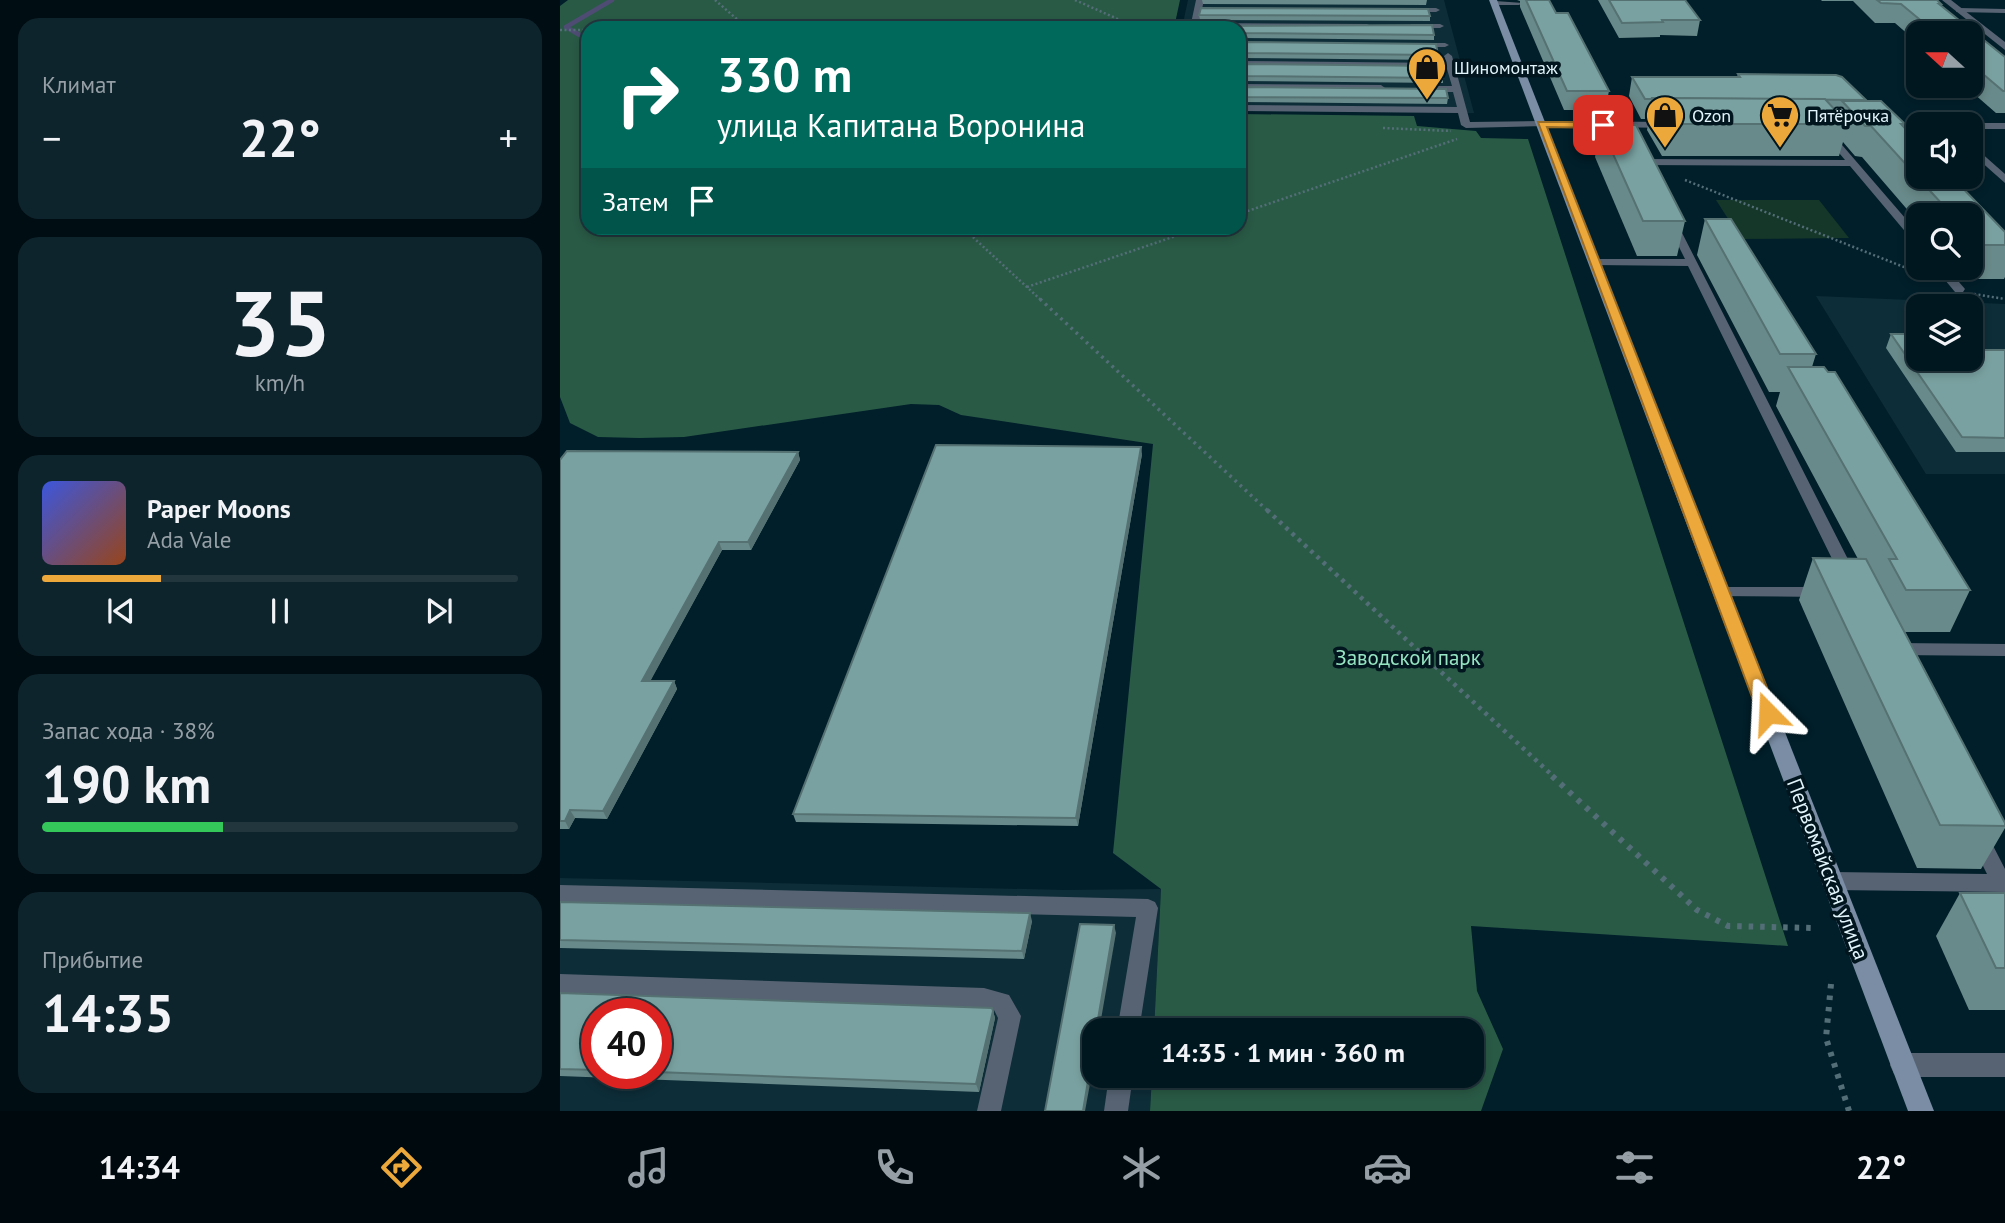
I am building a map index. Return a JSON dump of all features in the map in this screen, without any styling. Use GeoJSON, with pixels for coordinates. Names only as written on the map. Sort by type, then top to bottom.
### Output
{"type":"FeatureCollection","features":[{"type":"Feature","properties":{"kind":"street"},"geometry":{"type":"LineString","coordinates":[[1945,0],[2005,47]]}},
{"type":"Feature","properties":{"kind":"street","name":"Первомайская улица"},"geometry":{"type":"LineString","coordinates":[[1494,2],[1921,1111]]}},
{"type":"Feature","properties":{"kind":"street"},"geometry":{"type":"LineString","coordinates":[[1541,124],[1689,125]]}},
{"type":"Feature","properties":{"kind":"street"},"geometry":{"type":"LineString","coordinates":[[1821,126],[1835,126]]}},
{"type":"Feature","properties":{"kind":"street"},"geometry":{"type":"LineString","coordinates":[[1876,126],[1906,126]]}},
{"type":"Feature","properties":{"kind":"street"},"geometry":{"type":"LineString","coordinates":[[1983,126],[2005,126]]}},
{"type":"Feature","properties":{"kind":"street"},"geometry":{"type":"LineString","coordinates":[[1903,1065],[2005,1065]]}},
{"type":"Feature","properties":{"kind":"lane"},"geometry":{"type":"LineString","coordinates":[[1494,2],[1519,3]]}},
{"type":"Feature","properties":{"kind":"lane"},"geometry":{"type":"LineString","coordinates":[[1199,5],[1212,9]]}},
{"type":"Feature","properties":{"kind":"lane"},"geometry":{"type":"LineString","coordinates":[[1394,10],[1434,5],[1466,125],[1541,124]]}},
{"type":"Feature","properties":{"kind":"lane"},"geometry":{"type":"LineString","coordinates":[[1959,10],[2005,11]]}},
{"type":"Feature","properties":{"kind":"lane"},"geometry":{"type":"LineString","coordinates":[[1246,26],[1372,26]]}},
{"type":"Feature","properties":{"kind":"lane"},"geometry":{"type":"LineString","coordinates":[[1399,26],[1440,26]]}},
{"type":"Feature","properties":{"kind":"lane"},"geometry":{"type":"LineString","coordinates":[[1404,45],[1445,45]]}},
{"type":"Feature","properties":{"kind":"lane"},"geometry":{"type":"LineString","coordinates":[[1246,64],[1451,66]]}},
{"type":"Feature","properties":{"kind":"lane"},"geometry":{"type":"LineString","coordinates":[[1246,87],[1389,88]]}},
{"type":"Feature","properties":{"kind":"lane"},"geometry":{"type":"LineString","coordinates":[[1416,89],[1457,89]]}},
{"type":"Feature","properties":{"kind":"lane"},"geometry":{"type":"LineString","coordinates":[[1246,108],[1463,110]]}},
{"type":"Feature","properties":{"kind":"lane"},"geometry":{"type":"LineString","coordinates":[[1623,125],[1639,158],[1852,163]]}},
{"type":"Feature","properties":{"kind":"lane"},"geometry":{"type":"LineString","coordinates":[[1821,126],[1906,226]]}},
{"type":"Feature","properties":{"kind":"lane"},"geometry":{"type":"LineString","coordinates":[[1985,160],[2005,180]]}},
{"type":"Feature","properties":{"kind":"lane"},"geometry":{"type":"LineString","coordinates":[[1665,209],[1766,399],[1857,592],[1721,592]]}},
{"type":"Feature","properties":{"kind":"lane"},"geometry":{"type":"LineString","coordinates":[[1594,262],[1692,263]]}},
{"type":"Feature","properties":{"kind":"lane"},"geometry":{"type":"LineString","coordinates":[[1951,280],[1959,289]]}},
{"type":"Feature","properties":{"kind":"lane"},"geometry":{"type":"LineString","coordinates":[[1885,649],[2005,650]]}},
{"type":"Feature","properties":{"kind":"lane"},"geometry":{"type":"LineString","coordinates":[[1832,881],[2003,883],[1971,821]]}},
{"type":"Feature","properties":{"kind":"lane"},"geometry":{"type":"LineString","coordinates":[[560,894],[1148,908],[1130,1018]]}},
{"type":"Feature","properties":{"kind":"lane"},"geometry":{"type":"LineString","coordinates":[[560,984],[984,998],[1001,1002],[1010,1016],[989,1111]]}},
{"type":"Feature","properties":{"kind":"lane"},"geometry":{"type":"LineString","coordinates":[[1116,1111],[1119,1088]]}},
{"type":"Feature","properties":{"kind":"path"},"geometry":{"type":"LineString","coordinates":[[715,0],[739,21]]}},
{"type":"Feature","properties":{"kind":"path"},"geometry":{"type":"LineString","coordinates":[[1075,0],[1122,21]]}},
{"type":"Feature","properties":{"kind":"path"},"geometry":{"type":"LineString","coordinates":[[562,30],[581,30]]}},
{"type":"Feature","properties":{"kind":"path"},"geometry":{"type":"LineString","coordinates":[[1246,212],[1461,137]]}},
{"type":"Feature","properties":{"kind":"path"},"geometry":{"type":"LineString","coordinates":[[1639,158],[1959,289],[1986,298],[2005,299]]}},
{"type":"Feature","properties":{"kind":"path"},"geometry":{"type":"LineString","coordinates":[[971,235],[1697,909],[1728,926],[1812,928]]}},
{"type":"Feature","properties":{"kind":"path"},"geometry":{"type":"LineString","coordinates":[[1027,287],[1179,235]]}},
{"type":"Feature","properties":{"kind":"path"},"geometry":{"type":"LineString","coordinates":[[1831,984],[1826,1038],[1849,1111]]}},
{"type":"Feature","properties":{"kind":"shaded area"},"geometry":{"type":"Polygon","coordinates":[[[1188,0],[1444,0],[1474,113],[1246,111],[1246,21],[1184,21],[1188,0]]]}},
{"type":"Feature","properties":{"kind":"shaded area"},"geometry":{"type":"Polygon","coordinates":[[[1816,296],[1906,300],[1906,371],[1983,371],[1983,303],[2005,304],[2005,474],[1926,474],[1816,296]]]}},
{"type":"Feature","properties":{"kind":"shaded area"},"geometry":{"type":"Polygon","coordinates":[[[560,878],[1064,890],[1161,889],[1155,1018],[1082,1018],[1082,1088],[1151,1088],[1150,1111],[560,1111],[560,878]]]}},
{"type":"Feature","properties":{"kind":"green space","name":"Заводской парк"},"geometry":{"type":"Polygon","coordinates":[[[568,0],[1180,0],[1176,21],[581,21],[581,235],[1246,235],[1246,114],[1414,116],[1417,126],[1476,131],[1481,138],[1528,139],[1788,946],[1471,926],[1477,991],[1503,1049],[1481,1111],[1150,1111],[1151,1088],[1484,1088],[1484,1018],[1155,1018],[1161,889],[1113,853],[1153,444],[961,415],[939,405],[911,404],[684,437],[598,437],[570,423],[560,397],[560,6],[568,0]]]}},
{"type":"Feature","properties":{"kind":"green space"},"geometry":{"type":"Polygon","coordinates":[[[1716,200],[1819,200],[1849,238],[1741,239],[1716,200]]]}},
{"type":"Feature","properties":{"kind":"building"},"geometry":{"type":"Polygon","coordinates":[[[1526,0],[1549,0],[1556,13],[1568,13],[1609,91],[1567,91],[1526,0]]]}},
{"type":"Feature","properties":{"kind":"building"},"geometry":{"type":"Polygon","coordinates":[[[1609,0],[1685,0],[1700,20],[1622,23],[1609,0]]]}},
{"type":"Feature","properties":{"kind":"building"},"geometry":{"type":"Polygon","coordinates":[[[1877,0],[1937,0],[1960,21],[1922,21],[1901,4],[1881,3],[1877,0]]]}},
{"type":"Feature","properties":{"kind":"building"},"geometry":{"type":"Polygon","coordinates":[[[1201,8],[1428,9],[1430,16],[1199,15],[1201,8]]]}},
{"type":"Feature","properties":{"kind":"building"},"geometry":{"type":"Polygon","coordinates":[[[1432,25],[1434,35],[1246,33],[1246,26],[1432,25]]]}},
{"type":"Feature","properties":{"kind":"building"},"geometry":{"type":"Polygon","coordinates":[[[1983,39],[2005,57],[2003,91],[1983,74],[1983,39]]]}},
{"type":"Feature","properties":{"kind":"building"},"geometry":{"type":"Polygon","coordinates":[[[1246,42],[1436,44],[1438,55],[1246,53],[1246,42]]]}},
{"type":"Feature","properties":{"kind":"building"},"geometry":{"type":"Polygon","coordinates":[[[1246,64],[1441,66],[1443,78],[1246,76],[1246,64]]]}},
{"type":"Feature","properties":{"kind":"building"},"geometry":{"type":"Polygon","coordinates":[[[1738,74],[1836,75],[1842,77],[1866,100],[1645,99],[1632,77],[1740,77],[1738,74]]]}},
{"type":"Feature","properties":{"kind":"building"},"geometry":{"type":"Polygon","coordinates":[[[1246,87],[1446,89],[1448,98],[1246,97],[1246,87]]]}},
{"type":"Feature","properties":{"kind":"building"},"geometry":{"type":"Polygon","coordinates":[[[1653,98],[1825,99],[1848,124],[1668,124],[1653,98]]]}},
{"type":"Feature","properties":{"kind":"building"},"geometry":{"type":"Polygon","coordinates":[[[1842,101],[1881,101],[1905,124],[1901,124],[1906,129],[1906,164],[1871,126],[1865,126],[1842,101]]]}},
{"type":"Feature","properties":{"kind":"building"},"geometry":{"type":"Polygon","coordinates":[[[1600,125],[1636,125],[1685,221],[1643,221],[1600,125]]]}},
{"type":"Feature","properties":{"kind":"building"},"geometry":{"type":"Polygon","coordinates":[[[1928,189],[1964,189],[1977,203],[1941,203],[1928,189]]]}},
{"type":"Feature","properties":{"kind":"building"},"geometry":{"type":"Polygon","coordinates":[[[1983,209],[2005,232],[2005,245],[1983,245],[1983,209]]]}},
{"type":"Feature","properties":{"kind":"building"},"geometry":{"type":"Polygon","coordinates":[[[1705,219],[1731,219],[1816,354],[1780,354],[1705,219]]]}},
{"type":"Feature","properties":{"kind":"building"},"geometry":{"type":"Polygon","coordinates":[[[1891,334],[1906,334],[1906,356],[1891,334]]]}},
{"type":"Feature","properties":{"kind":"building"},"geometry":{"type":"Polygon","coordinates":[[[1983,350],[2005,350],[2005,438],[1962,437],[1917,371],[1983,371],[1983,350]]]}},
{"type":"Feature","properties":{"kind":"building"},"geometry":{"type":"Polygon","coordinates":[[[1788,367],[1824,367],[1828,372],[1835,372],[1970,590],[1906,590],[1889,559],[1897,559],[1788,367]]]}},
{"type":"Feature","properties":{"kind":"building"},"geometry":{"type":"Polygon","coordinates":[[[936,445],[1141,447],[1076,818],[793,814],[936,445]]]}},
{"type":"Feature","properties":{"kind":"building"},"geometry":{"type":"Polygon","coordinates":[[[567,451],[798,452],[748,542],[719,542],[642,681],[674,681],[603,811],[570,810],[565,821],[560,821],[560,460],[567,451]]]}},
{"type":"Feature","properties":{"kind":"building"},"geometry":{"type":"Polygon","coordinates":[[[1813,558],[1866,559],[2005,826],[1940,825],[1813,558]]]}},
{"type":"Feature","properties":{"kind":"building"},"geometry":{"type":"Polygon","coordinates":[[[1960,893],[2005,893],[2005,968],[1996,968],[1960,893]]]}},
{"type":"Feature","properties":{"kind":"building"},"geometry":{"type":"Polygon","coordinates":[[[560,902],[1030,913],[1022,951],[560,940],[560,902]]]}},
{"type":"Feature","properties":{"kind":"building"},"geometry":{"type":"Polygon","coordinates":[[[1080,924],[1114,925],[1098,1018],[1082,1018],[1082,1088],[1087,1088],[1083,1111],[1045,1111],[1080,924]]]}},
{"type":"Feature","properties":{"kind":"building"},"geometry":{"type":"Polygon","coordinates":[[[560,993],[992,1008],[993,1011],[976,1084],[672,1073],[672,998],[581,998],[581,1070],[560,1069],[560,993]]]}},
{"type":"Feature","properties":{"kind":"waterway"},"geometry":{"type":"LineString","coordinates":[[581,36],[566,27],[612,0]]}},
{"type":"Feature","properties":{"kind":"place","name":"Шиномонтаж"},"geometry":{"type":"Point","coordinates":[1427,101]}},
{"type":"Feature","properties":{"kind":"place","name":"Ozon"},"geometry":{"type":"Point","coordinates":[1665,149]}},
{"type":"Feature","properties":{"kind":"place","name":"Пятёрочка"},"geometry":{"type":"Point","coordinates":[1780,149]}},
{"type":"Feature","properties":{"kind":"route"},"geometry":{"type":"LineString","coordinates":[[1603,125],[1541,124],[1768,713]]}}]}
